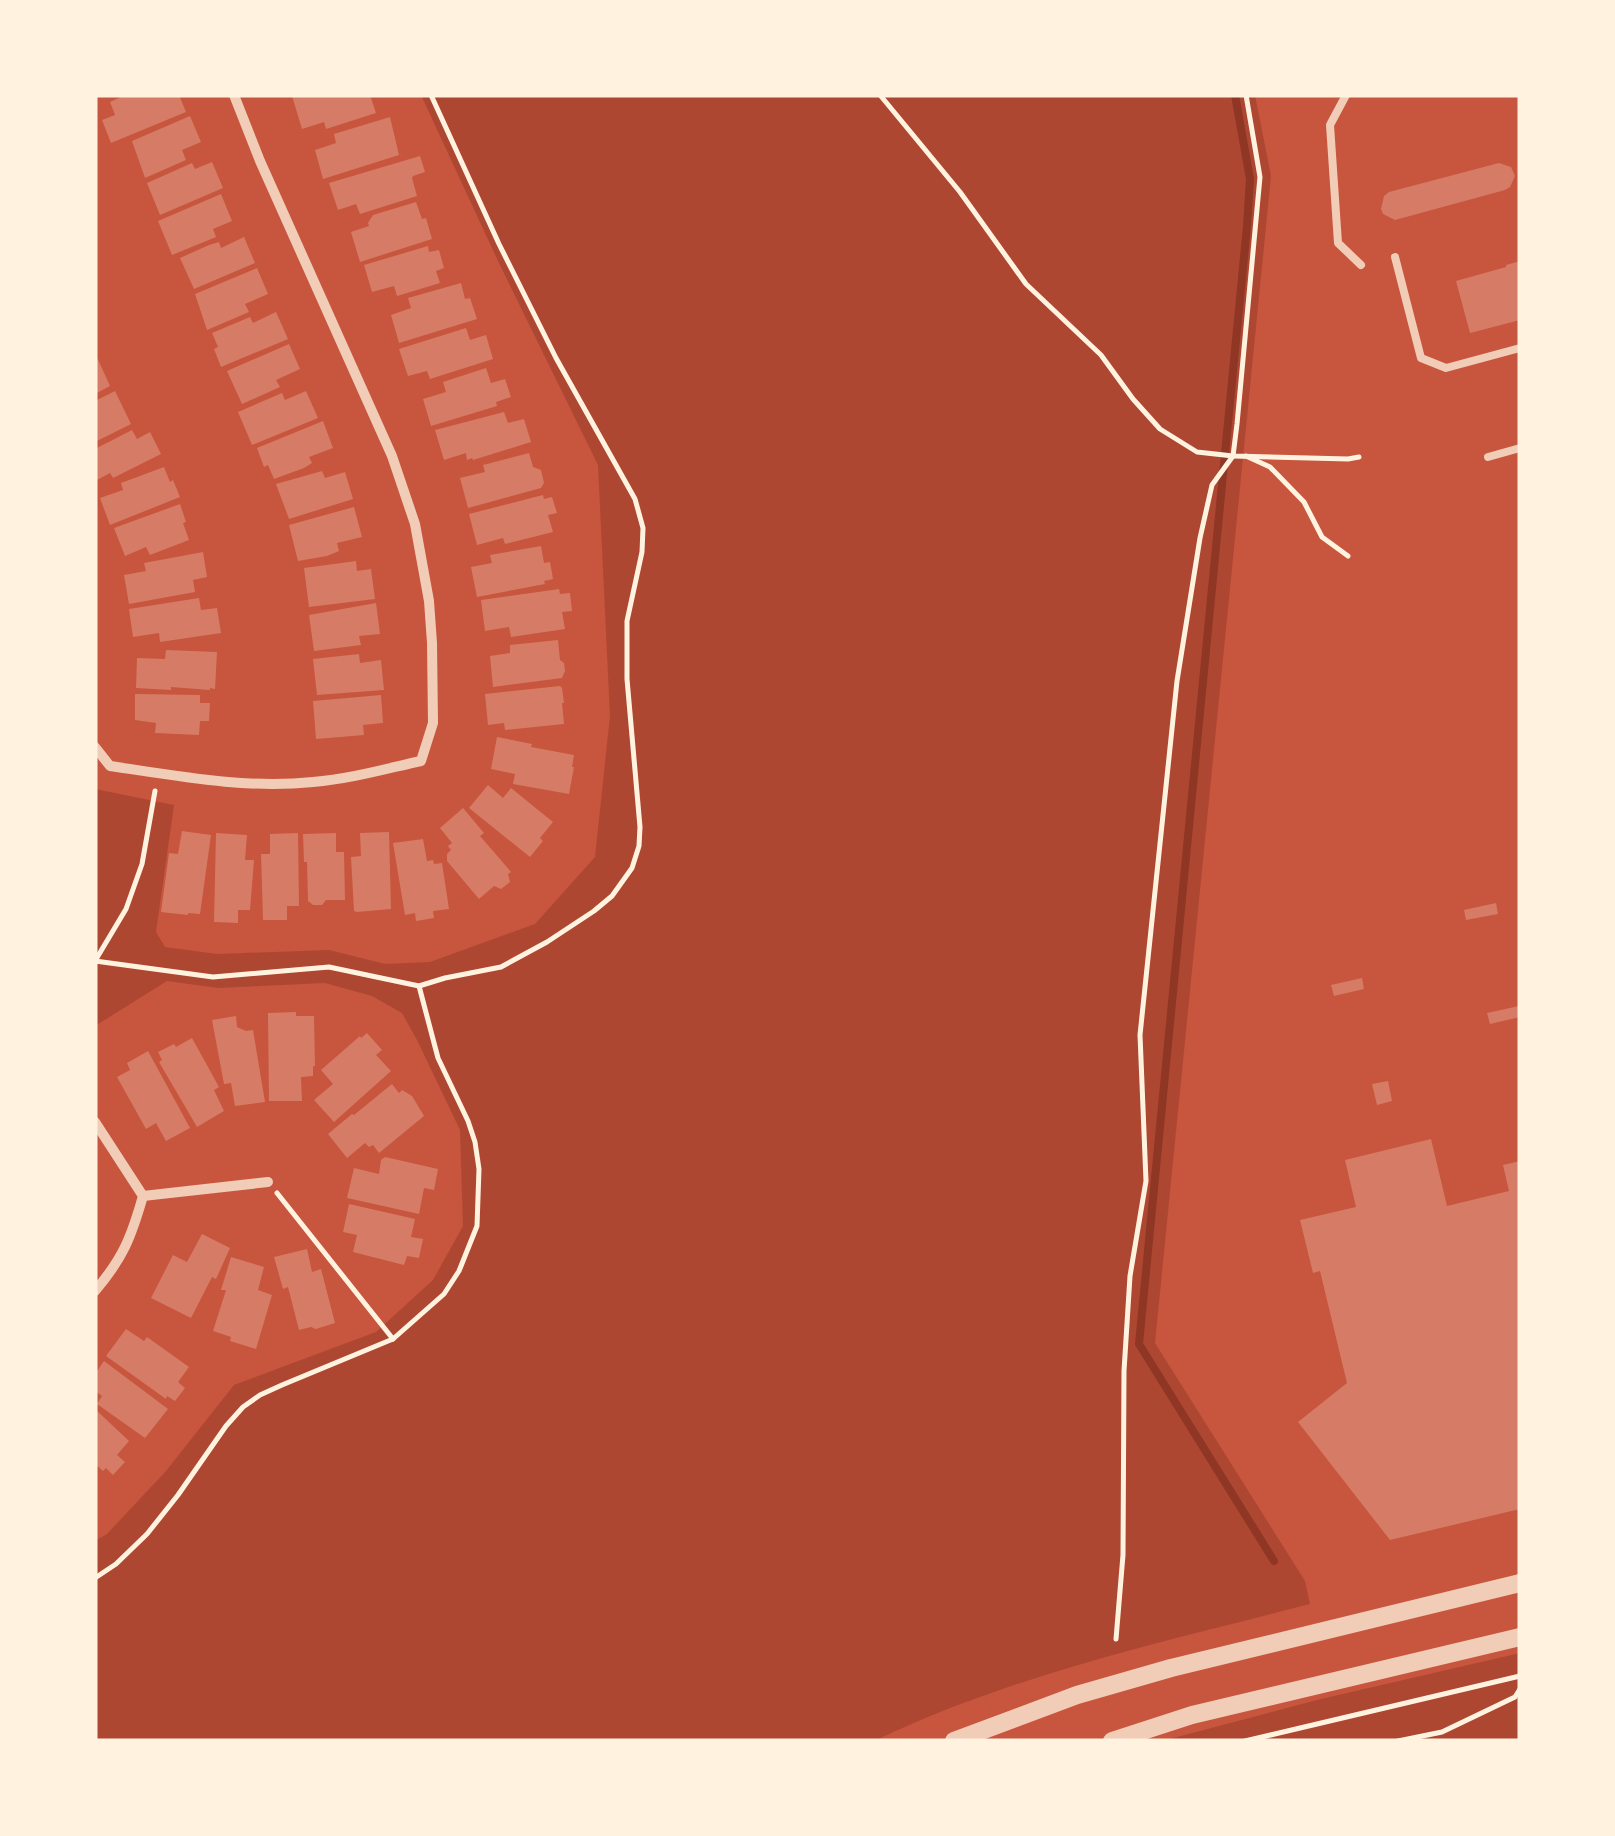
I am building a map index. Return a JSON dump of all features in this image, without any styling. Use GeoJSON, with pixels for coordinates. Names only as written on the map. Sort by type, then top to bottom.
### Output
{"type":"FeatureCollection","features":[{"type":"Feature","properties":{"kind":"street"},"geometry":{"type":"LineString","coordinates":[[95,747],[110,766],[242,784],[310,783],[421,762],[433,723],[429,601],[423,559],[405,490],[234,95]]}},
{"type":"Feature","properties":{"kind":"street"},"geometry":{"type":"LineString","coordinates":[[95,1122],[143,1196],[131,1238],[95,1291]]}},
{"type":"Feature","properties":{"kind":"street"},"geometry":{"type":"LineString","coordinates":[[143,1196],[268,1182]]}},
{"type":"Feature","properties":{"kind":"street"},"geometry":{"type":"LineString","coordinates":[[954,1741],[1077,1695],[1171,1668],[1520,1583]]}},
{"type":"Feature","properties":{"kind":"street"},"geometry":{"type":"LineString","coordinates":[[1112,1741],[1268,1696],[1520,1637]]}},
{"type":"Feature","properties":{"kind":"lane"},"geometry":{"type":"LineString","coordinates":[[1346,95],[1330,125],[1338,244],[1362,265]]}},
{"type":"Feature","properties":{"kind":"lane"},"geometry":{"type":"LineString","coordinates":[[1395,256],[1421,358],[1446,368],[1520,348]]}},
{"type":"Feature","properties":{"kind":"lane"},"geometry":{"type":"LineString","coordinates":[[1488,457],[1520,448]]}},
{"type":"Feature","properties":{"kind":"path"},"geometry":{"type":"LineString","coordinates":[[158,773],[142,864],[126,908],[95,961],[213,976],[329,967],[419,986],[518,960],[594,911],[612,896],[632,868],[640,827],[627,621],[642,552],[642,518],[507,260],[431,95]]}},
{"type":"Feature","properties":{"kind":"path"},"geometry":{"type":"LineString","coordinates":[[880,95],[960,192],[1026,284],[1101,355],[1160,428],[1196,452],[1359,457]]}},
{"type":"Feature","properties":{"kind":"path"},"geometry":{"type":"LineString","coordinates":[[1116,1638],[1123,1555],[1128,1295],[1146,1181],[1140,1035],[1182,645],[1212,485],[1233,456],[1260,177],[1246,95]]}},
{"type":"Feature","properties":{"kind":"path"},"geometry":{"type":"LineString","coordinates":[[1244,455],[1270,466],[1304,502],[1322,537],[1348,556]]}},
{"type":"Feature","properties":{"kind":"path"},"geometry":{"type":"LineString","coordinates":[[95,1578],[147,1534],[244,1407],[260,1395],[393,1339],[444,1294],[459,1271],[477,1226],[475,1142],[438,1058],[419,986]]}},
{"type":"Feature","properties":{"kind":"path"},"geometry":{"type":"LineString","coordinates":[[268,1182],[393,1339]]}},
{"type":"Feature","properties":{"kind":"path"},"geometry":{"type":"LineString","coordinates":[[1245,1741],[1520,1676]]}},
{"type":"Feature","properties":{"kind":"path"},"geometry":{"type":"LineString","coordinates":[[1398,1741],[1442,1732],[1516,1697],[1520,1689]]}},
{"type":"Feature","properties":{"kind":"shaded area"},"geometry":{"type":"Polygon","coordinates":[[[421,95],[1255,95],[1271,176],[1155,1343],[1305,1581],[1310,1604],[1034,1679],[874,1741],[95,1741],[95,1541],[107,1534],[166,1471],[234,1385],[376,1332],[433,1280],[463,1226],[460,1130],[402,1013],[372,996],[325,983],[218,988],[167,981],[95,1026],[95,789],[174,805],[156,932],[165,947],[217,954],[329,950],[385,964],[430,962],[535,924],[595,857],[610,716],[598,465],[421,95]]]}},
{"type":"Feature","properties":{"kind":"shaded area"},"geometry":{"type":"Polygon","coordinates":[[[1520,1653],[1520,1741],[1162,1741],[1317,1700],[1520,1653]]]}},
{"type":"Feature","properties":{"kind":"building"},"geometry":{"type":"Polygon","coordinates":[[[125,95],[179,95],[186,112],[111,143],[102,120],[115,115],[110,102],[125,95]]]}},
{"type":"Feature","properties":{"kind":"building"},"geometry":{"type":"Polygon","coordinates":[[[370,95],[376,113],[326,129],[324,122],[302,129],[292,96],[370,95]]]}},
{"type":"Feature","properties":{"kind":"building"},"geometry":{"type":"Polygon","coordinates":[[[190,116],[201,142],[182,150],[186,160],[145,178],[132,141],[190,116]]]}},
{"type":"Feature","properties":{"kind":"building"},"geometry":{"type":"Polygon","coordinates":[[[390,117],[399,155],[323,179],[315,150],[336,143],[334,134],[390,117]]]}},
{"type":"Feature","properties":{"kind":"building"},"geometry":{"type":"Polygon","coordinates":[[[420,156],[425,172],[412,178],[417,196],[360,214],[356,204],[338,210],[329,183],[420,156]]]}},
{"type":"Feature","properties":{"kind":"building"},"geometry":{"type":"Polygon","coordinates":[[[212,162],[223,188],[160,215],[147,183],[192,163],[195,169],[212,162]]]}},
{"type":"Feature","properties":{"kind":"building"},"geometry":{"type":"Polygon","coordinates":[[[1499,163],[1511,167],[1515,176],[1505,190],[1395,220],[1383,214],[1384,196],[1389,192],[1499,163]]]}},
{"type":"Feature","properties":{"kind":"building"},"geometry":{"type":"Polygon","coordinates":[[[221,194],[232,221],[213,229],[216,237],[172,255],[158,221],[221,194]]]}},
{"type":"Feature","properties":{"kind":"building"},"geometry":{"type":"Polygon","coordinates":[[[416,202],[432,239],[360,262],[351,232],[369,226],[373,215],[416,202]]]}},
{"type":"Feature","properties":{"kind":"building"},"geometry":{"type":"Polygon","coordinates":[[[244,237],[255,263],[194,289],[180,258],[209,245],[219,242],[221,248],[244,237]]]}},
{"type":"Feature","properties":{"kind":"building"},"geometry":{"type":"Polygon","coordinates":[[[428,246],[429,252],[439,250],[444,268],[436,271],[440,283],[397,296],[394,286],[372,292],[364,265],[428,246]]]}},
{"type":"Feature","properties":{"kind":"building"},"geometry":{"type":"Polygon","coordinates":[[[1520,261],[1520,320],[1470,333],[1456,281],[1520,261]]]}},
{"type":"Feature","properties":{"kind":"building"},"geometry":{"type":"Polygon","coordinates":[[[257,268],[268,294],[245,304],[249,312],[207,330],[195,294],[257,268]]]}},
{"type":"Feature","properties":{"kind":"building"},"geometry":{"type":"Polygon","coordinates":[[[461,283],[477,319],[399,343],[391,315],[411,308],[408,298],[461,283]]]}},
{"type":"Feature","properties":{"kind":"building"},"geometry":{"type":"Polygon","coordinates":[[[276,312],[288,339],[221,367],[212,333],[250,317],[253,323],[276,312]]]}},
{"type":"Feature","properties":{"kind":"building"},"geometry":{"type":"Polygon","coordinates":[[[466,328],[470,340],[486,335],[493,359],[430,379],[427,371],[408,376],[399,349],[466,328]]]}},
{"type":"Feature","properties":{"kind":"building"},"geometry":{"type":"Polygon","coordinates":[[[289,344],[300,369],[276,380],[280,387],[242,404],[227,371],[289,344]]]}},
{"type":"Feature","properties":{"kind":"building"},"geometry":{"type":"Polygon","coordinates":[[[95,353],[110,386],[95,394],[95,353]]]}},
{"type":"Feature","properties":{"kind":"building"},"geometry":{"type":"Polygon","coordinates":[[[486,368],[491,383],[505,379],[511,397],[496,402],[497,406],[431,426],[423,399],[446,392],[443,382],[486,368]]]}},
{"type":"Feature","properties":{"kind":"building"},"geometry":{"type":"Polygon","coordinates":[[[115,391],[131,424],[95,442],[95,401],[115,391]]]}},
{"type":"Feature","properties":{"kind":"building"},"geometry":{"type":"Polygon","coordinates":[[[306,391],[318,418],[252,445],[238,412],[282,393],[285,400],[306,391]]]}},
{"type":"Feature","properties":{"kind":"building"},"geometry":{"type":"Polygon","coordinates":[[[504,412],[508,423],[524,419],[531,442],[473,460],[467,460],[466,453],[444,460],[435,430],[504,412]]]}},
{"type":"Feature","properties":{"kind":"building"},"geometry":{"type":"Polygon","coordinates":[[[323,421],[333,448],[309,457],[312,463],[304,468],[274,479],[257,448],[323,421]]]}},
{"type":"Feature","properties":{"kind":"building"},"geometry":{"type":"Polygon","coordinates":[[[132,430],[137,439],[150,432],[161,454],[113,478],[110,473],[95,481],[95,449],[132,430]]]}},
{"type":"Feature","properties":{"kind":"building"},"geometry":{"type":"Polygon","coordinates":[[[529,453],[533,467],[541,470],[541,488],[468,508],[460,478],[485,472],[483,465],[529,453]]]}},
{"type":"Feature","properties":{"kind":"building"},"geometry":{"type":"Polygon","coordinates":[[[164,467],[180,497],[110,525],[100,498],[123,490],[121,483],[164,467]]]}},
{"type":"Feature","properties":{"kind":"building"},"geometry":{"type":"Polygon","coordinates":[[[322,471],[325,478],[345,472],[353,499],[289,519],[276,484],[322,471]]]}},
{"type":"Feature","properties":{"kind":"building"},"geometry":{"type":"Polygon","coordinates":[[[543,495],[544,499],[552,497],[557,513],[548,515],[553,532],[505,544],[503,538],[477,545],[469,514],[543,495]]]}},
{"type":"Feature","properties":{"kind":"building"},"geometry":{"type":"Polygon","coordinates":[[[180,504],[189,540],[150,555],[146,547],[125,556],[114,528],[180,504]]]}},
{"type":"Feature","properties":{"kind":"building"},"geometry":{"type":"Polygon","coordinates":[[[354,507],[362,537],[337,543],[339,551],[327,556],[298,561],[289,525],[354,507]]]}},
{"type":"Feature","properties":{"kind":"building"},"geometry":{"type":"Polygon","coordinates":[[[541,546],[553,579],[544,581],[545,584],[477,597],[471,567],[492,563],[490,555],[541,546]]]}},
{"type":"Feature","properties":{"kind":"building"},"geometry":{"type":"Polygon","coordinates":[[[203,552],[207,577],[193,580],[195,592],[129,604],[124,575],[146,571],[144,563],[203,552]]]}},
{"type":"Feature","properties":{"kind":"building"},"geometry":{"type":"Polygon","coordinates":[[[356,561],[357,571],[371,569],[375,599],[309,607],[304,568],[356,561]]]}},
{"type":"Feature","properties":{"kind":"building"},"geometry":{"type":"Polygon","coordinates":[[[559,589],[560,594],[570,593],[572,611],[562,612],[565,629],[511,637],[509,627],[485,631],[481,600],[559,589]]]}},
{"type":"Feature","properties":{"kind":"building"},"geometry":{"type":"Polygon","coordinates":[[[199,598],[201,610],[217,608],[221,633],[160,642],[159,633],[133,637],[129,609],[199,598]]]}},
{"type":"Feature","properties":{"kind":"building"},"geometry":{"type":"Polygon","coordinates":[[[376,603],[380,634],[359,636],[361,645],[314,651],[309,615],[376,603]]]}},
{"type":"Feature","properties":{"kind":"building"},"geometry":{"type":"Polygon","coordinates":[[[558,640],[565,671],[562,678],[493,687],[490,656],[510,653],[510,645],[558,640]]]}},
{"type":"Feature","properties":{"kind":"building"},"geometry":{"type":"Polygon","coordinates":[[[166,650],[217,652],[215,689],[136,688],[137,658],[165,659],[166,650]]]}},
{"type":"Feature","properties":{"kind":"building"},"geometry":{"type":"Polygon","coordinates":[[[359,654],[360,663],[381,660],[384,690],[317,695],[313,659],[359,654]]]}},
{"type":"Feature","properties":{"kind":"building"},"geometry":{"type":"Polygon","coordinates":[[[560,686],[564,724],[505,730],[504,723],[488,725],[485,694],[560,686]]]}},
{"type":"Feature","properties":{"kind":"building"},"geometry":{"type":"Polygon","coordinates":[[[135,694],[200,695],[200,703],[210,703],[209,721],[200,721],[199,735],[155,733],[156,723],[135,720],[135,694]]]}},
{"type":"Feature","properties":{"kind":"building"},"geometry":{"type":"Polygon","coordinates":[[[381,695],[383,723],[363,725],[364,735],[316,739],[313,701],[381,695]]]}},
{"type":"Feature","properties":{"kind":"building"},"geometry":{"type":"Polygon","coordinates":[[[497,737],[574,755],[569,794],[513,784],[515,774],[491,769],[497,737]]]}},
{"type":"Feature","properties":{"kind":"building"},"geometry":{"type":"Polygon","coordinates":[[[488,785],[503,798],[511,788],[553,822],[530,857],[469,808],[488,785]]]}},
{"type":"Feature","properties":{"kind":"building"},"geometry":{"type":"Polygon","coordinates":[[[463,808],[484,833],[480,836],[511,872],[510,882],[501,889],[494,886],[479,899],[447,861],[451,850],[448,846],[452,843],[440,828],[463,808]]]}},
{"type":"Feature","properties":{"kind":"building"},"geometry":{"type":"Polygon","coordinates":[[[182,831],[211,835],[200,914],[161,912],[169,853],[178,854],[182,831]]]}},
{"type":"Feature","properties":{"kind":"building"},"geometry":{"type":"Polygon","coordinates":[[[389,832],[391,909],[354,911],[351,857],[361,856],[360,833],[389,832]]]}},
{"type":"Feature","properties":{"kind":"building"},"geometry":{"type":"Polygon","coordinates":[[[216,833],[247,835],[245,860],[254,860],[250,910],[238,910],[238,923],[214,922],[216,833]]]}},
{"type":"Feature","properties":{"kind":"building"},"geometry":{"type":"Polygon","coordinates":[[[298,833],[299,906],[287,906],[287,920],[263,920],[261,854],[270,854],[270,834],[298,833]]]}},
{"type":"Feature","properties":{"kind":"building"},"geometry":{"type":"Polygon","coordinates":[[[336,833],[336,852],[344,852],[345,900],[313,905],[308,901],[303,834],[336,833]]]}},
{"type":"Feature","properties":{"kind":"building"},"geometry":{"type":"Polygon","coordinates":[[[423,839],[427,861],[442,863],[449,909],[433,911],[434,918],[416,921],[415,913],[405,915],[393,843],[423,839]]]}},
{"type":"Feature","properties":{"kind":"building"},"geometry":{"type":"Polygon","coordinates":[[[1496,903],[1498,914],[1466,920],[1464,910],[1496,903]]]}},
{"type":"Feature","properties":{"kind":"building"},"geometry":{"type":"Polygon","coordinates":[[[1362,978],[1364,989],[1334,996],[1331,985],[1362,978]]]}},
{"type":"Feature","properties":{"kind":"building"},"geometry":{"type":"Polygon","coordinates":[[[1519,1006],[1520,1017],[1490,1024],[1487,1013],[1519,1006]]]}},
{"type":"Feature","properties":{"kind":"building"},"geometry":{"type":"Polygon","coordinates":[[[296,1012],[296,1016],[314,1016],[313,1076],[301,1077],[302,1101],[269,1101],[268,1013],[296,1012]]]}},
{"type":"Feature","properties":{"kind":"building"},"geometry":{"type":"Polygon","coordinates":[[[236,1016],[237,1027],[253,1030],[265,1102],[235,1106],[231,1083],[224,1084],[212,1020],[236,1016]]]}},
{"type":"Feature","properties":{"kind":"building"},"geometry":{"type":"Polygon","coordinates":[[[367,1033],[382,1050],[376,1055],[391,1071],[334,1122],[314,1100],[333,1084],[321,1070],[367,1033]]]}},
{"type":"Feature","properties":{"kind":"building"},"geometry":{"type":"Polygon","coordinates":[[[192,1038],[219,1087],[214,1090],[224,1111],[197,1127],[159,1062],[162,1060],[158,1052],[192,1038]]]}},
{"type":"Feature","properties":{"kind":"building"},"geometry":{"type":"Polygon","coordinates":[[[148,1051],[190,1128],[166,1141],[156,1123],[146,1129],[117,1077],[130,1070],[127,1063],[148,1051]]]}},
{"type":"Feature","properties":{"kind":"building"},"geometry":{"type":"Polygon","coordinates":[[[1388,1081],[1392,1101],[1377,1105],[1372,1084],[1388,1081]]]}},
{"type":"Feature","properties":{"kind":"building"},"geometry":{"type":"Polygon","coordinates":[[[392,1084],[399,1093],[402,1090],[412,1096],[424,1116],[379,1153],[373,1145],[365,1143],[347,1158],[328,1134],[392,1084]]]}},
{"type":"Feature","properties":{"kind":"building"},"geometry":{"type":"Polygon","coordinates":[[[1431,1139],[1447,1206],[1509,1191],[1503,1165],[1520,1161],[1520,1509],[1390,1540],[1298,1422],[1347,1383],[1320,1271],[1313,1273],[1300,1220],[1356,1207],[1345,1160],[1431,1139]]]}},
{"type":"Feature","properties":{"kind":"building"},"geometry":{"type":"Polygon","coordinates":[[[385,1157],[438,1169],[434,1190],[424,1188],[419,1214],[347,1198],[354,1168],[379,1174],[385,1157]]]}},
{"type":"Feature","properties":{"kind":"building"},"geometry":{"type":"Polygon","coordinates":[[[349,1204],[415,1219],[411,1237],[423,1239],[419,1258],[407,1256],[404,1265],[353,1252],[357,1235],[343,1232],[349,1204]]]}},
{"type":"Feature","properties":{"kind":"building"},"geometry":{"type":"Polygon","coordinates":[[[202,1234],[230,1248],[191,1318],[151,1298],[173,1255],[187,1262],[202,1234]]]}},
{"type":"Feature","properties":{"kind":"building"},"geometry":{"type":"Polygon","coordinates":[[[307,1249],[312,1272],[321,1269],[335,1323],[299,1330],[288,1287],[283,1289],[274,1257],[307,1249]]]}},
{"type":"Feature","properties":{"kind":"building"},"geometry":{"type":"Polygon","coordinates":[[[231,1257],[264,1267],[258,1290],[272,1295],[256,1349],[213,1331],[231,1257]]]}},
{"type":"Feature","properties":{"kind":"building"},"geometry":{"type":"Polygon","coordinates":[[[126,1329],[144,1341],[147,1337],[189,1367],[178,1382],[185,1388],[175,1401],[167,1396],[166,1399],[106,1356],[126,1329]]]}},
{"type":"Feature","properties":{"kind":"building"},"geometry":{"type":"Polygon","coordinates":[[[104,1361],[168,1409],[145,1438],[97,1404],[102,1396],[95,1391],[95,1374],[104,1361]]]}},
{"type":"Feature","properties":{"kind":"building"},"geometry":{"type":"Polygon","coordinates":[[[95,1409],[129,1441],[117,1455],[125,1462],[113,1475],[95,1464],[95,1409]]]}},
{"type":"Feature","properties":{"kind":"waterway"},"geometry":{"type":"LineString","coordinates":[[1235,95],[1250,179],[1247,226],[1139,1344],[1274,1561]]}}]}
